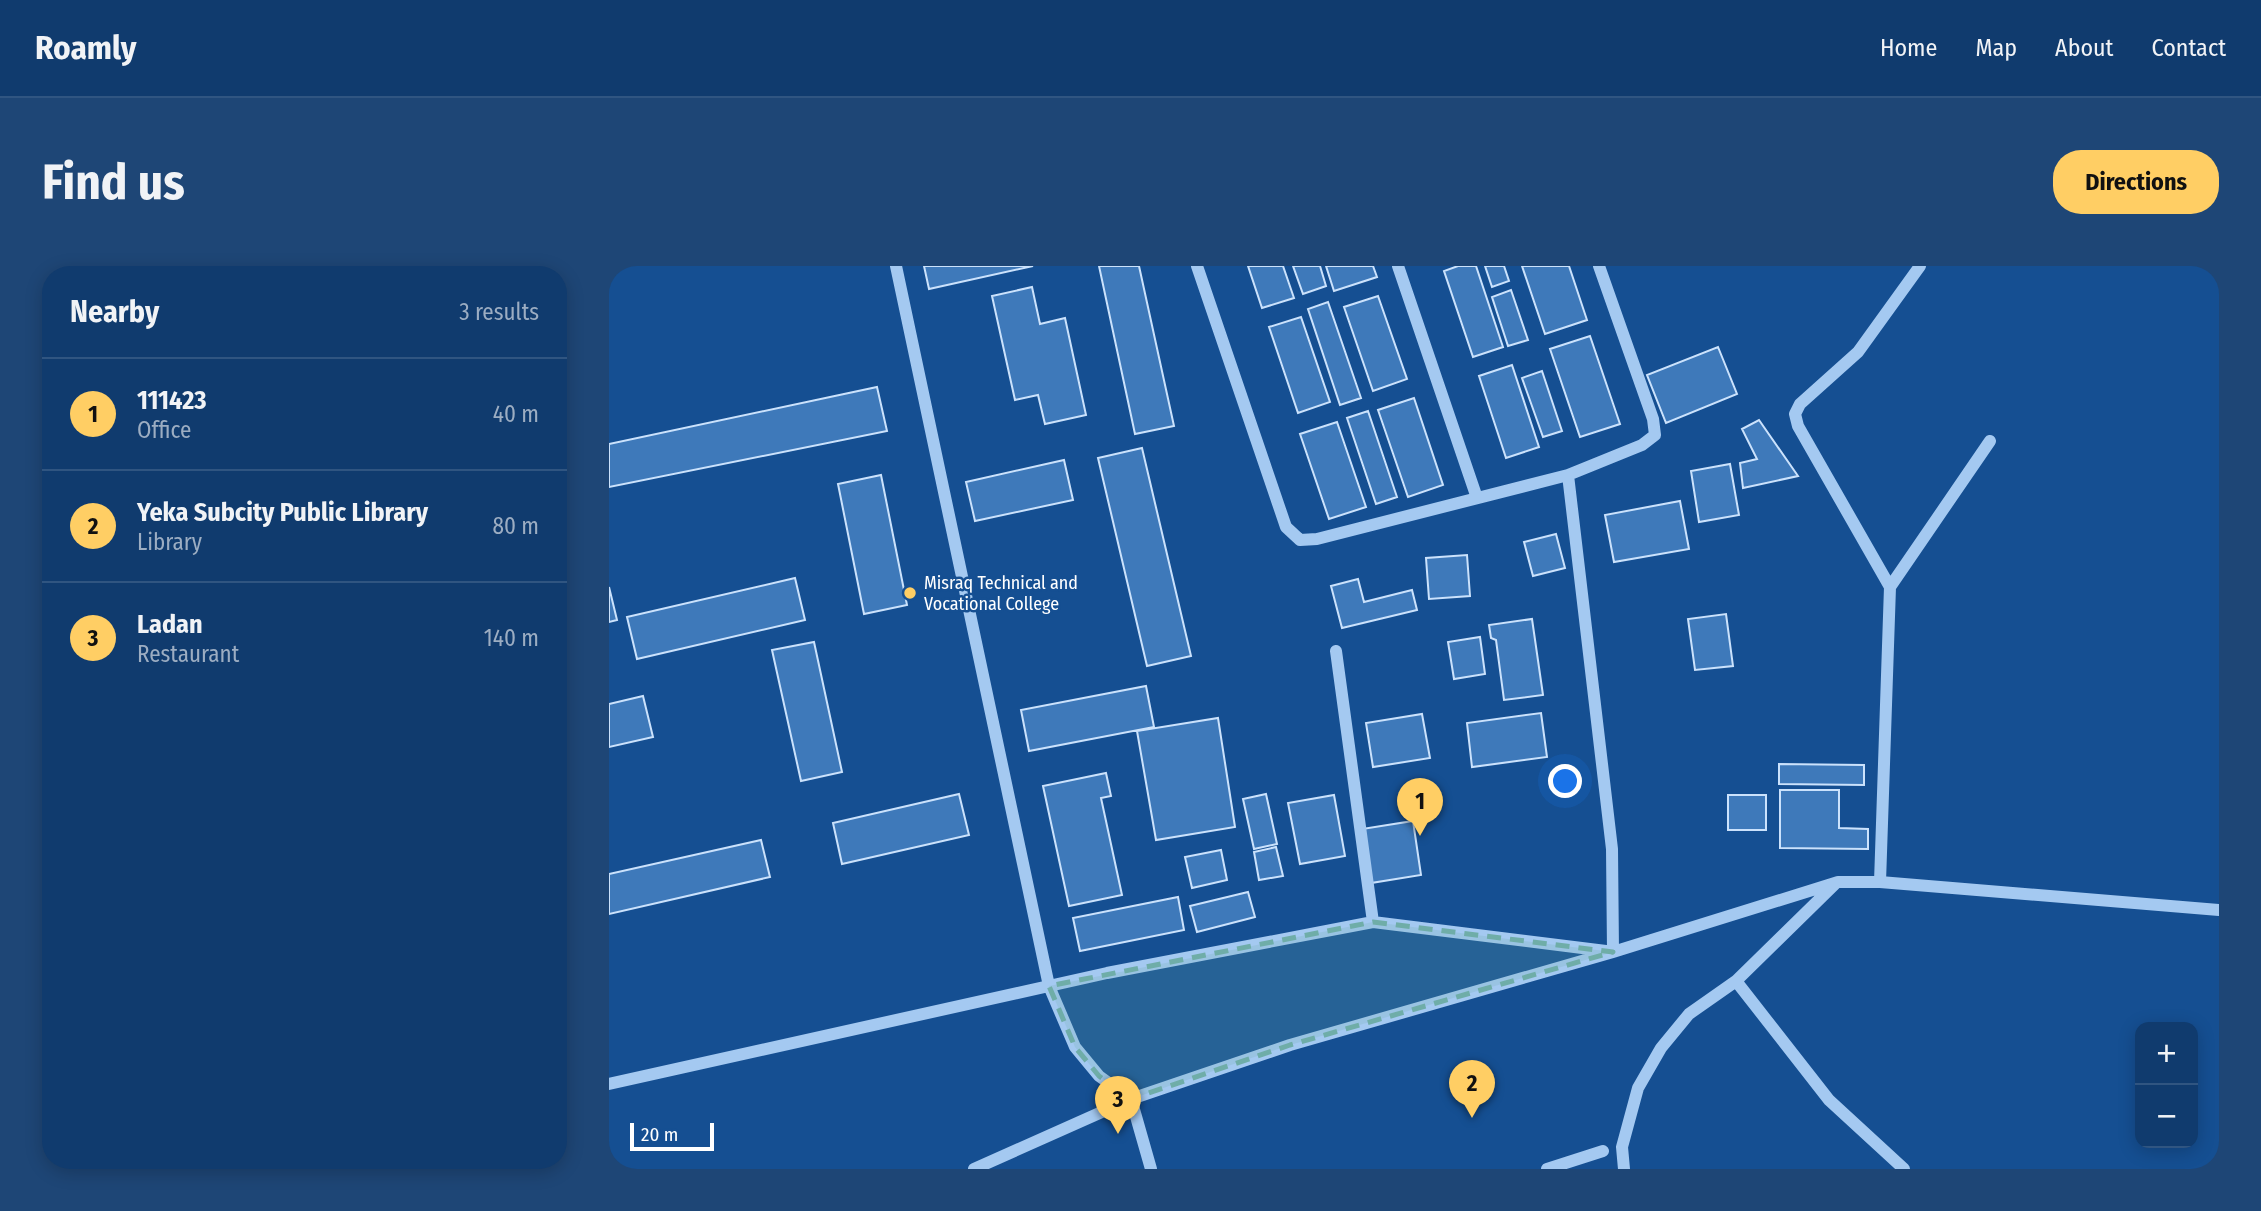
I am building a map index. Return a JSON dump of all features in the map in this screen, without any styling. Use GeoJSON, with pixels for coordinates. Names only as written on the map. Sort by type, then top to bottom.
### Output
{"type":"FeatureCollection","features":[{"type":"Feature","properties":{"kind":"street"},"geometry":{"type":"LineString","coordinates":[[896,266],[1049,986],[1075,1047],[1099,1076],[1131,1099],[1151,1169]]}},
{"type":"Feature","properties":{"kind":"street"},"geometry":{"type":"LineString","coordinates":[[1197,266],[1286,527],[1300,540],[1317,540],[1568,475],[1642,446],[1655,435],[1653,419],[1599,266]]}},
{"type":"Feature","properties":{"kind":"street"},"geometry":{"type":"LineString","coordinates":[[1398,266],[1477,498]]}},
{"type":"Feature","properties":{"kind":"street"},"geometry":{"type":"LineString","coordinates":[[1880,882],[1890,587],[1798,426],[1795,414],[1800,404],[1858,352],[1920,266]]}},
{"type":"Feature","properties":{"kind":"street"},"geometry":{"type":"LineString","coordinates":[[1890,587],[1990,441]]}},
{"type":"Feature","properties":{"kind":"street"},"geometry":{"type":"LineString","coordinates":[[1568,475],[1612,849],[1613,952]]}},
{"type":"Feature","properties":{"kind":"street"},"geometry":{"type":"LineString","coordinates":[[1336,651],[1373,922]]}},
{"type":"Feature","properties":{"kind":"street"},"geometry":{"type":"LineString","coordinates":[[1624,1169],[1622,1147],[1638,1088],[1661,1048],[1689,1014],[1736,981],[1837,882]]}},
{"type":"Feature","properties":{"kind":"street"},"geometry":{"type":"LineString","coordinates":[[974,1169],[1131,1099],[1290,1045],[1613,952],[1837,882],[1880,882],[2219,911]]}},
{"type":"Feature","properties":{"kind":"street"},"geometry":{"type":"LineString","coordinates":[[609,1084],[1049,986],[1373,922],[1613,952]]}},
{"type":"Feature","properties":{"kind":"street"},"geometry":{"type":"LineString","coordinates":[[1736,981],[1829,1100],[1904,1169]]}},
{"type":"Feature","properties":{"kind":"street"},"geometry":{"type":"LineString","coordinates":[[1547,1169],[1603,1151]]}},
{"type":"Feature","properties":{"kind":"highlighted area"},"geometry":{"type":"Polygon","coordinates":[[[1373,922],[1613,952],[1290,1045],[1131,1099],[1099,1076],[1075,1047],[1049,986],[1373,922]]]}},
{"type":"Feature","properties":{"kind":"building"},"geometry":{"type":"Polygon","coordinates":[[[924,266],[1033,266],[929,289],[924,266]]]}},
{"type":"Feature","properties":{"kind":"building"},"geometry":{"type":"Polygon","coordinates":[[[1099,266],[1139,266],[1174,426],[1135,434],[1099,266]]]}},
{"type":"Feature","properties":{"kind":"building"},"geometry":{"type":"Polygon","coordinates":[[[1248,266],[1283,266],[1294,298],[1262,308],[1248,266]]]}},
{"type":"Feature","properties":{"kind":"building"},"geometry":{"type":"Polygon","coordinates":[[[1293,266],[1320,266],[1326,286],[1303,294],[1293,266]]]}},
{"type":"Feature","properties":{"kind":"building"},"geometry":{"type":"Polygon","coordinates":[[[1326,266],[1373,266],[1377,277],[1334,291],[1326,266]]]}},
{"type":"Feature","properties":{"kind":"building"},"geometry":{"type":"Polygon","coordinates":[[[1458,266],[1476,266],[1503,347],[1473,357],[1444,271],[1458,266]]]}},
{"type":"Feature","properties":{"kind":"building"},"geometry":{"type":"Polygon","coordinates":[[[1485,266],[1504,266],[1509,281],[1492,287],[1485,266]]]}},
{"type":"Feature","properties":{"kind":"building"},"geometry":{"type":"Polygon","coordinates":[[[1522,266],[1569,266],[1587,320],[1545,334],[1522,266]]]}},
{"type":"Feature","properties":{"kind":"building"},"geometry":{"type":"Polygon","coordinates":[[[1032,287],[1040,324],[1065,318],[1086,415],[1045,424],[1038,395],[1015,400],[992,296],[1032,287]]]}},
{"type":"Feature","properties":{"kind":"building"},"geometry":{"type":"Polygon","coordinates":[[[1511,290],[1528,340],[1508,346],[1492,297],[1511,290]]]}},
{"type":"Feature","properties":{"kind":"building"},"geometry":{"type":"Polygon","coordinates":[[[1378,296],[1407,379],[1373,391],[1344,307],[1378,296]]]}},
{"type":"Feature","properties":{"kind":"building"},"geometry":{"type":"Polygon","coordinates":[[[1328,302],[1361,398],[1340,405],[1308,309],[1328,302]]]}},
{"type":"Feature","properties":{"kind":"building"},"geometry":{"type":"Polygon","coordinates":[[[1301,317],[1330,402],[1298,413],[1269,327],[1301,317]]]}},
{"type":"Feature","properties":{"kind":"building"},"geometry":{"type":"Polygon","coordinates":[[[1590,336],[1620,424],[1580,437],[1550,349],[1590,336]]]}},
{"type":"Feature","properties":{"kind":"building"},"geometry":{"type":"Polygon","coordinates":[[[1718,347],[1737,394],[1666,423],[1647,375],[1718,347]]]}},
{"type":"Feature","properties":{"kind":"building"},"geometry":{"type":"Polygon","coordinates":[[[1512,365],[1539,447],[1506,458],[1479,376],[1512,365]]]}},
{"type":"Feature","properties":{"kind":"building"},"geometry":{"type":"Polygon","coordinates":[[[1542,371],[1562,431],[1543,437],[1522,378],[1542,371]]]}},
{"type":"Feature","properties":{"kind":"building"},"geometry":{"type":"Polygon","coordinates":[[[877,387],[887,431],[609,487],[609,444],[877,387]]]}},
{"type":"Feature","properties":{"kind":"building"},"geometry":{"type":"Polygon","coordinates":[[[1414,398],[1443,485],[1408,497],[1378,410],[1414,398]]]}},
{"type":"Feature","properties":{"kind":"building"},"geometry":{"type":"Polygon","coordinates":[[[1368,411],[1397,497],[1376,504],[1347,418],[1368,411]]]}},
{"type":"Feature","properties":{"kind":"building"},"geometry":{"type":"Polygon","coordinates":[[[1759,420],[1798,476],[1743,488],[1740,463],[1757,459],[1742,429],[1759,420]]]}},
{"type":"Feature","properties":{"kind":"building"},"geometry":{"type":"Polygon","coordinates":[[[1337,422],[1366,507],[1329,519],[1300,434],[1337,422]]]}},
{"type":"Feature","properties":{"kind":"building"},"geometry":{"type":"Polygon","coordinates":[[[1142,448],[1191,656],[1147,666],[1098,458],[1142,448]]]}},
{"type":"Feature","properties":{"kind":"building"},"geometry":{"type":"Polygon","coordinates":[[[1064,460],[1073,500],[975,521],[966,482],[1064,460]]]}},
{"type":"Feature","properties":{"kind":"building"},"geometry":{"type":"Polygon","coordinates":[[[1730,464],[1739,515],[1699,522],[1691,471],[1730,464]]]}},
{"type":"Feature","properties":{"kind":"building"},"geometry":{"type":"Polygon","coordinates":[[[881,475],[907,605],[864,614],[838,484],[881,475]]]}},
{"type":"Feature","properties":{"kind":"building"},"geometry":{"type":"Polygon","coordinates":[[[1680,501],[1689,549],[1614,562],[1605,515],[1680,501]]]}},
{"type":"Feature","properties":{"kind":"building"},"geometry":{"type":"Polygon","coordinates":[[[1556,534],[1565,568],[1533,576],[1524,542],[1556,534]]]}},
{"type":"Feature","properties":{"kind":"building"},"geometry":{"type":"Polygon","coordinates":[[[1467,555],[1470,596],[1429,599],[1426,558],[1467,555]]]}},
{"type":"Feature","properties":{"kind":"building"},"geometry":{"type":"Polygon","coordinates":[[[795,578],[805,620],[637,659],[627,617],[795,578]]]}},
{"type":"Feature","properties":{"kind":"building"},"geometry":{"type":"Polygon","coordinates":[[[1358,579],[1364,602],[1412,590],[1417,610],[1342,628],[1331,586],[1358,579]]]}},
{"type":"Feature","properties":{"kind":"building"},"geometry":{"type":"Polygon","coordinates":[[[609,587],[617,620],[609,622],[609,587]]]}},
{"type":"Feature","properties":{"kind":"building"},"geometry":{"type":"Polygon","coordinates":[[[1726,614],[1733,666],[1695,670],[1688,619],[1726,614]]]}},
{"type":"Feature","properties":{"kind":"building"},"geometry":{"type":"Polygon","coordinates":[[[1532,619],[1543,695],[1504,700],[1496,640],[1491,638],[1489,625],[1532,619]]]}},
{"type":"Feature","properties":{"kind":"building"},"geometry":{"type":"Polygon","coordinates":[[[1480,637],[1485,674],[1454,679],[1448,642],[1480,637]]]}},
{"type":"Feature","properties":{"kind":"building"},"geometry":{"type":"Polygon","coordinates":[[[814,642],[842,772],[801,781],[772,650],[814,642]]]}},
{"type":"Feature","properties":{"kind":"building"},"geometry":{"type":"Polygon","coordinates":[[[1146,686],[1154,727],[1029,751],[1021,710],[1146,686]]]}},
{"type":"Feature","properties":{"kind":"building"},"geometry":{"type":"Polygon","coordinates":[[[643,696],[653,737],[609,747],[609,704],[643,696]]]}},
{"type":"Feature","properties":{"kind":"building"},"geometry":{"type":"Polygon","coordinates":[[[1541,713],[1547,757],[1472,767],[1467,723],[1541,713]]]}},
{"type":"Feature","properties":{"kind":"building"},"geometry":{"type":"Polygon","coordinates":[[[1422,714],[1430,758],[1373,767],[1366,723],[1422,714]]]}},
{"type":"Feature","properties":{"kind":"building"},"geometry":{"type":"Polygon","coordinates":[[[1218,718],[1235,827],[1156,840],[1137,731],[1218,718]]]}},
{"type":"Feature","properties":{"kind":"building"},"geometry":{"type":"Polygon","coordinates":[[[1779,764],[1864,765],[1864,785],[1779,784],[1779,764]]]}},
{"type":"Feature","properties":{"kind":"building"},"geometry":{"type":"Polygon","coordinates":[[[1106,773],[1111,796],[1101,798],[1122,895],[1069,906],[1043,786],[1106,773]]]}},
{"type":"Feature","properties":{"kind":"building"},"geometry":{"type":"Polygon","coordinates":[[[1780,790],[1839,790],[1839,828],[1868,829],[1868,849],[1780,848],[1780,790]]]}},
{"type":"Feature","properties":{"kind":"building"},"geometry":{"type":"Polygon","coordinates":[[[959,794],[969,835],[842,864],[833,823],[959,794]]]}},
{"type":"Feature","properties":{"kind":"building"},"geometry":{"type":"Polygon","coordinates":[[[1266,794],[1277,844],[1254,849],[1243,799],[1266,794]]]}},
{"type":"Feature","properties":{"kind":"building"},"geometry":{"type":"Polygon","coordinates":[[[1334,795],[1345,856],[1300,864],[1288,803],[1334,795]]]}},
{"type":"Feature","properties":{"kind":"building"},"geometry":{"type":"Polygon","coordinates":[[[1728,795],[1766,795],[1766,830],[1728,830],[1728,795]]]}},
{"type":"Feature","properties":{"kind":"building"},"geometry":{"type":"Polygon","coordinates":[[[1413,821],[1421,875],[1371,883],[1362,829],[1413,821]]]}},
{"type":"Feature","properties":{"kind":"building"},"geometry":{"type":"Polygon","coordinates":[[[761,840],[770,877],[609,914],[609,874],[761,840]]]}},
{"type":"Feature","properties":{"kind":"building"},"geometry":{"type":"Polygon","coordinates":[[[1276,847],[1283,876],[1259,880],[1254,852],[1276,847]]]}},
{"type":"Feature","properties":{"kind":"building"},"geometry":{"type":"Polygon","coordinates":[[[1221,850],[1227,880],[1192,888],[1185,857],[1221,850]]]}},
{"type":"Feature","properties":{"kind":"building"},"geometry":{"type":"Polygon","coordinates":[[[1248,892],[1255,917],[1197,932],[1190,906],[1248,892]]]}},
{"type":"Feature","properties":{"kind":"building"},"geometry":{"type":"Polygon","coordinates":[[[1178,897],[1184,930],[1080,951],[1073,918],[1178,897]]]}},
{"type":"Feature","properties":{"kind":"place","name":"Misraq Technical and Vocational College"},"geometry":{"type":"Point","coordinates":[910,593]}},
{"type":"Feature","properties":{"kind":"place","name":"111423"},"geometry":{"type":"Point","coordinates":[1420,836]}},
{"type":"Feature","properties":{"kind":"place","name":"Yeka Subcity Public Library"},"geometry":{"type":"Point","coordinates":[1472,1118]}},
{"type":"Feature","properties":{"kind":"place","name":"Ladan"},"geometry":{"type":"Point","coordinates":[1118,1134]}}]}
